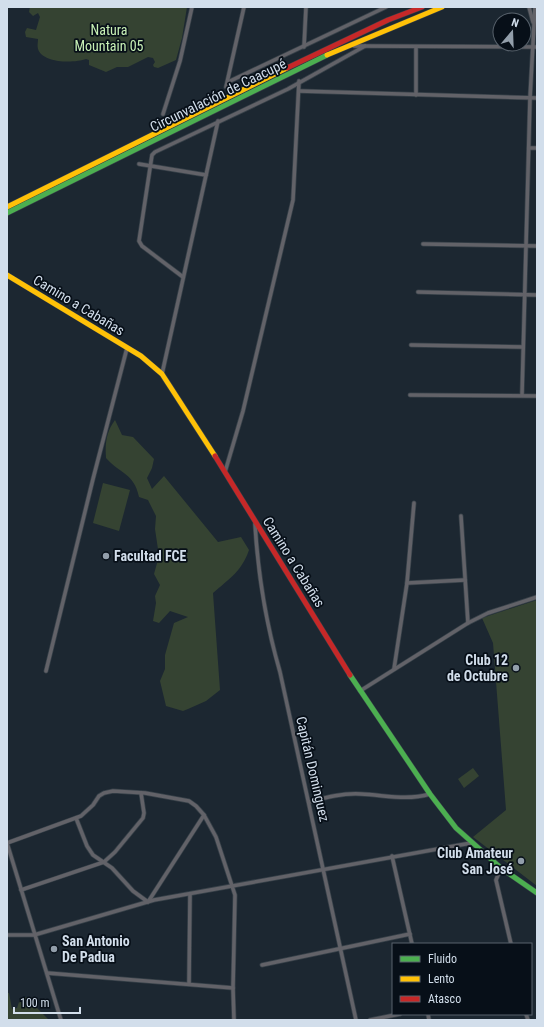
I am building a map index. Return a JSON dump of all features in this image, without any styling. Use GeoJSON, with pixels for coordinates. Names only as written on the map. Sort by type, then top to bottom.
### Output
{"type":"FeatureCollection","features":[{"type":"Feature","properties":{"kind":"main road","name":"Circunvalación de Caacupé"},"geometry":{"type":"LineString","coordinates":[[7,207],[306,58],[410,9],[422,7]]}},
{"type":"Feature","properties":{"kind":"main road","name":"Circunvalación de Caacupé"},"geometry":{"type":"LineString","coordinates":[[7,213],[303,66],[442,7]]}},
{"type":"Feature","properties":{"kind":"main road","name":"Camino a Cabañas"},"geometry":{"type":"LineString","coordinates":[[7,276],[127,348],[152,364],[162,374],[226,472],[255,523],[360,691],[430,794],[456,828],[471,844],[501,868],[536,892]]}},
{"type":"Feature","properties":{"kind":"street"},"geometry":{"type":"LineString","coordinates":[[164,114],[180,61],[192,7]]}},
{"type":"Feature","properties":{"kind":"street"},"geometry":{"type":"LineString","coordinates":[[226,87],[244,7]]}},
{"type":"Feature","properties":{"kind":"street"},"geometry":{"type":"LineString","coordinates":[[304,47],[306,7]]}},
{"type":"Feature","properties":{"kind":"street"},"geometry":{"type":"LineString","coordinates":[[228,82],[386,7]]}},
{"type":"Feature","properties":{"kind":"street"},"geometry":{"type":"LineString","coordinates":[[529,7],[534,25]]}},
{"type":"Feature","properties":{"kind":"street"},"geometry":{"type":"LineString","coordinates":[[535,7],[532,47],[537,47]]}},
{"type":"Feature","properties":{"kind":"street"},"geometry":{"type":"LineString","coordinates":[[349,46],[492,47]]}},
{"type":"Feature","properties":{"kind":"street"},"geometry":{"type":"LineString","coordinates":[[184,277],[142,246],[139,241],[152,155],[155,152],[218,121],[288,89],[299,81],[365,46]]}},
{"type":"Feature","properties":{"kind":"street"},"geometry":{"type":"LineString","coordinates":[[416,47],[416,94]]}},
{"type":"Feature","properties":{"kind":"street"},"geometry":{"type":"LineString","coordinates":[[522,395],[532,52]]}},
{"type":"Feature","properties":{"kind":"street"},"geometry":{"type":"LineString","coordinates":[[226,472],[243,411],[293,200],[299,81]]}},
{"type":"Feature","properties":{"kind":"street"},"geometry":{"type":"LineString","coordinates":[[299,91],[537,98]]}},
{"type":"Feature","properties":{"kind":"street"},"geometry":{"type":"LineString","coordinates":[[162,374],[218,121]]}},
{"type":"Feature","properties":{"kind":"street"},"geometry":{"type":"LineString","coordinates":[[529,148],[537,148]]}},
{"type":"Feature","properties":{"kind":"street"},"geometry":{"type":"LineString","coordinates":[[139,164],[206,175]]}},
{"type":"Feature","properties":{"kind":"street"},"geometry":{"type":"LineString","coordinates":[[423,244],[537,246]]}},
{"type":"Feature","properties":{"kind":"street"},"geometry":{"type":"LineString","coordinates":[[418,292],[537,295]]}},
{"type":"Feature","properties":{"kind":"street"},"geometry":{"type":"LineString","coordinates":[[411,345],[523,347]]}},
{"type":"Feature","properties":{"kind":"street"},"geometry":{"type":"LineString","coordinates":[[46,671],[127,348]]}},
{"type":"Feature","properties":{"kind":"street"},"geometry":{"type":"LineString","coordinates":[[410,395],[537,396]]}},
{"type":"Feature","properties":{"kind":"street"},"geometry":{"type":"LineString","coordinates":[[394,669],[407,583],[414,503]]}},
{"type":"Feature","properties":{"kind":"street"},"geometry":{"type":"LineString","coordinates":[[461,516],[468,623]]}},
{"type":"Feature","properties":{"kind":"street","name":"Capitán Dominguez"},"geometry":{"type":"LineString","coordinates":[[255,523],[263,596],[271,641],[280,672],[324,868],[356,1020]]}},
{"type":"Feature","properties":{"kind":"street"},"geometry":{"type":"LineString","coordinates":[[407,583],[465,580]]}},
{"type":"Feature","properties":{"kind":"street"},"geometry":{"type":"LineString","coordinates":[[360,691],[468,623],[488,613],[537,597]]}},
{"type":"Feature","properties":{"kind":"street"},"geometry":{"type":"LineString","coordinates":[[61,1020],[7,843],[81,816],[104,793],[113,791],[141,793],[189,801],[204,815],[216,837],[233,885],[235,895],[233,988],[234,1020]]}},
{"type":"Feature","properties":{"kind":"street"},"geometry":{"type":"LineString","coordinates":[[21,890],[104,862],[115,852],[143,818],[144,813],[141,793]]}},
{"type":"Feature","properties":{"kind":"street"},"geometry":{"type":"LineString","coordinates":[[309,802],[336,794],[362,794],[412,799],[430,794]]}},
{"type":"Feature","properties":{"kind":"street"},"geometry":{"type":"LineString","coordinates":[[148,902],[204,815]]}},
{"type":"Feature","properties":{"kind":"street"},"geometry":{"type":"LineString","coordinates":[[76,818],[87,846],[93,855],[112,868],[133,891],[148,902]]}},
{"type":"Feature","properties":{"kind":"street"},"geometry":{"type":"LineString","coordinates":[[7,935],[34,935],[148,902],[233,885],[392,856],[471,844]]}},
{"type":"Feature","properties":{"kind":"street"},"geometry":{"type":"LineString","coordinates":[[392,856],[412,943]]}},
{"type":"Feature","properties":{"kind":"street"},"geometry":{"type":"LineString","coordinates":[[501,868],[496,880],[511,943]]}},
{"type":"Feature","properties":{"kind":"street"},"geometry":{"type":"LineString","coordinates":[[189,984],[190,894]]}},
{"type":"Feature","properties":{"kind":"street"},"geometry":{"type":"LineString","coordinates":[[262,965],[410,934]]}},
{"type":"Feature","properties":{"kind":"street"},"geometry":{"type":"LineString","coordinates":[[47,973],[233,988]]}},
{"type":"Feature","properties":{"kind":"street"},"geometry":{"type":"LineString","coordinates":[[370,1020],[395,1015]]}},
{"type":"Feature","properties":{"kind":"green space","name":"Natura Mountain 05"},"geometry":{"type":"Polygon","coordinates":[[[30,7],[187,7],[182,38],[176,60],[158,68],[154,67],[153,65],[155,62],[153,58],[148,57],[128,67],[117,67],[106,72],[89,65],[89,60],[86,59],[67,62],[52,60],[41,54],[38,49],[38,39],[26,37],[25,32],[27,28],[36,30],[40,17],[38,13],[33,16],[29,12],[30,7]]]}},
{"type":"Feature","properties":{"kind":"green space"},"geometry":{"type":"Polygon","coordinates":[[[115,420],[122,435],[133,437],[154,459],[152,468],[147,478],[152,489],[164,476],[218,542],[241,537],[249,550],[243,564],[239,569],[230,579],[213,593],[220,690],[206,701],[183,711],[166,706],[160,681],[165,669],[165,655],[174,623],[188,617],[170,611],[159,623],[153,621],[156,603],[155,596],[160,585],[154,574],[159,556],[155,529],[156,516],[148,500],[139,497],[137,489],[130,478],[106,458],[107,438],[115,420]]]}},
{"type":"Feature","properties":{"kind":"green space"},"geometry":{"type":"Polygon","coordinates":[[[103,483],[130,490],[119,531],[93,523],[103,483]]]}},
{"type":"Feature","properties":{"kind":"green space"},"geometry":{"type":"Polygon","coordinates":[[[537,600],[537,886],[473,837],[506,810],[493,643],[482,618],[537,600]]]}},
{"type":"Feature","properties":{"kind":"green space"},"geometry":{"type":"Polygon","coordinates":[[[473,768],[479,776],[464,788],[458,779],[473,768]]]}},
{"type":"Feature","properties":{"kind":"green space"},"geometry":{"type":"Polygon","coordinates":[[[7,993],[9,993],[12,1009],[17,1008],[20,999],[25,997],[34,998],[37,1008],[49,1020],[7,1020],[7,993]]]}},
{"type":"Feature","properties":{"kind":"traffic: fast"},"geometry":{"type":"LineString","coordinates":[[7,213],[327,55]]}},
{"type":"Feature","properties":{"kind":"traffic: fast"},"geometry":{"type":"LineString","coordinates":[[350,675],[430,794],[456,828],[501,868],[537,893]]}},
{"type":"Feature","properties":{"kind":"traffic: slow"},"geometry":{"type":"LineString","coordinates":[[327,55],[442,7]]}},
{"type":"Feature","properties":{"kind":"traffic: slow"},"geometry":{"type":"LineString","coordinates":[[7,207],[287,68]]}},
{"type":"Feature","properties":{"kind":"traffic: slow"},"geometry":{"type":"LineString","coordinates":[[7,275],[141,356],[162,374],[215,456]]}},
{"type":"Feature","properties":{"kind":"traffic: jam"},"geometry":{"type":"LineString","coordinates":[[287,68],[388,20],[422,7]]}},
{"type":"Feature","properties":{"kind":"traffic: jam"},"geometry":{"type":"LineString","coordinates":[[215,456],[350,675]]}},
{"type":"Feature","properties":{"kind":"place","name":"Facultad FCE"},"geometry":{"type":"Point","coordinates":[106,556]}},
{"type":"Feature","properties":{"kind":"place","name":"Club 12 de Octubre"},"geometry":{"type":"Point","coordinates":[516,668]}},
{"type":"Feature","properties":{"kind":"place","name":"Club Amateur San José"},"geometry":{"type":"Point","coordinates":[521,861]}},
{"type":"Feature","properties":{"kind":"place","name":"San Antonio De Padua"},"geometry":{"type":"Point","coordinates":[54,949]}}]}
